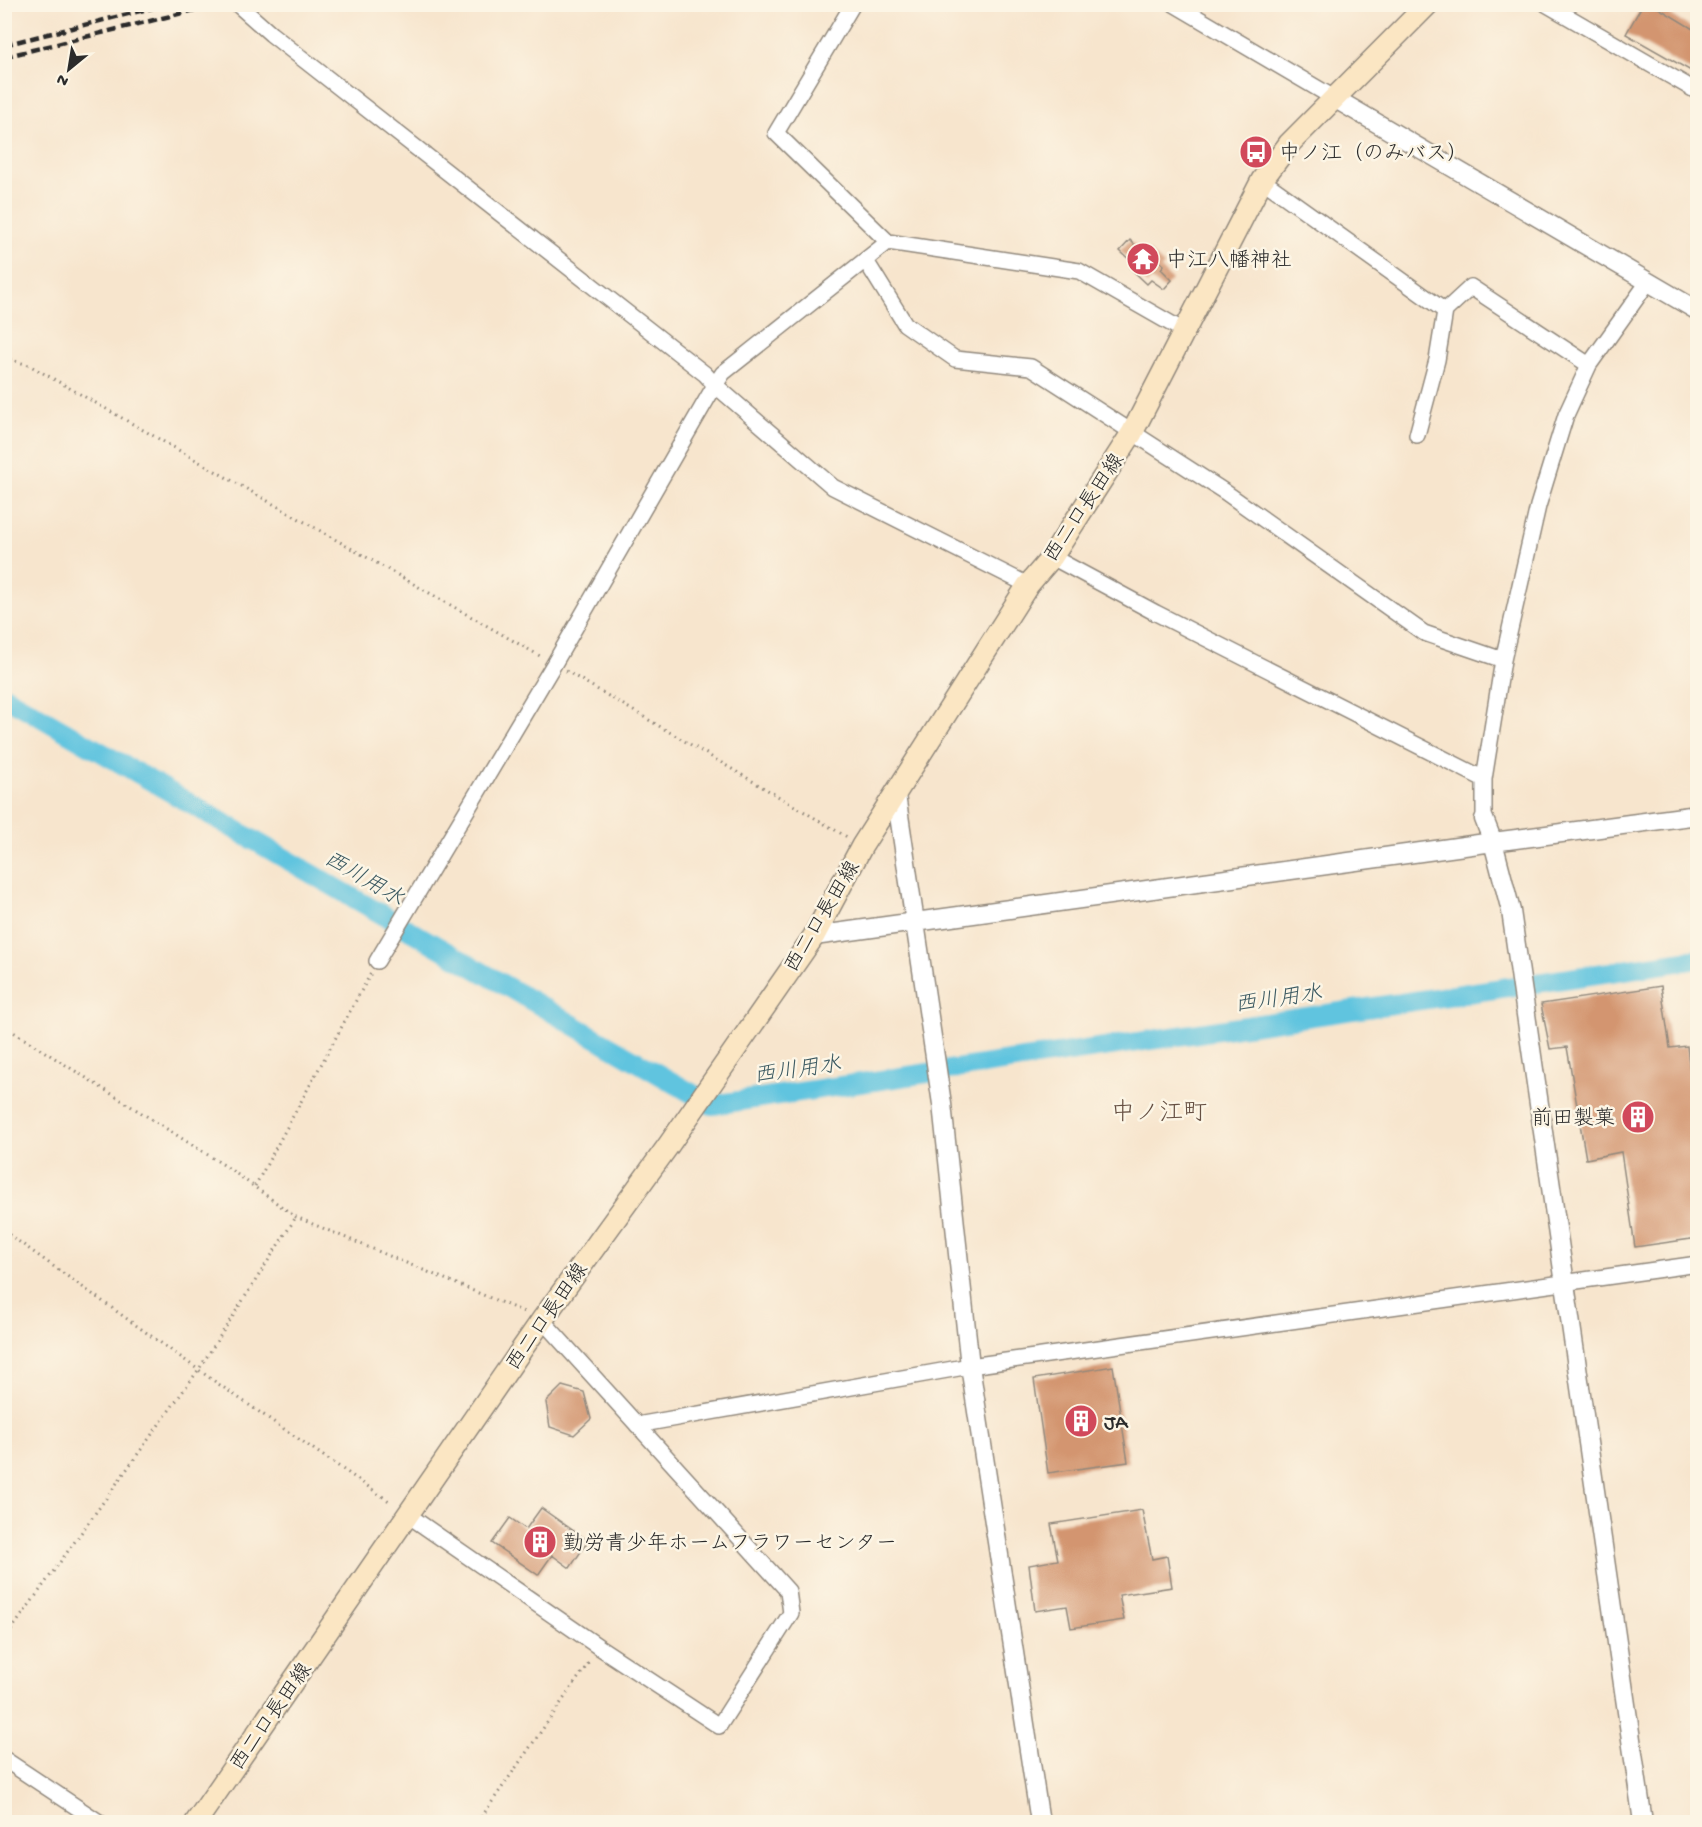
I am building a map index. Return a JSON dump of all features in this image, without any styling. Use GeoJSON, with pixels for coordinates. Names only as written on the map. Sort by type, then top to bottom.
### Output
{"type":"FeatureCollection","features":[{"type":"Feature","properties":{"kind":"main road","name":"西二口長田線"},"geometry":{"type":"LineString","coordinates":[[196,1822],[542,1320],[668,1146],[814,936],[862,846],[1028,585],[1052,557],[1132,433],[1262,180],[1289,144],[1428,4]]}},
{"type":"Feature","properties":{"kind":"street"},"geometry":{"type":"LineString","coordinates":[[237,4],[280,42],[705,374],[833,486],[1028,585]]}},
{"type":"Feature","properties":{"kind":"street"},"geometry":{"type":"LineString","coordinates":[[853,4],[776,133],[888,242],[1079,271],[1184,331]]}},
{"type":"Feature","properties":{"kind":"street"},"geometry":{"type":"LineString","coordinates":[[1174,4],[1698,311]]}},
{"type":"Feature","properties":{"kind":"street"},"geometry":{"type":"LineString","coordinates":[[1546,4],[1698,92]]}},
{"type":"Feature","properties":{"kind":"street"},"geometry":{"type":"LineString","coordinates":[[1262,180],[1445,311]]}},
{"type":"Feature","properties":{"kind":"street"},"geometry":{"type":"LineString","coordinates":[[377,961],[555,664],[723,373],[888,242]]}},
{"type":"Feature","properties":{"kind":"street"},"geometry":{"type":"LineString","coordinates":[[866,261],[905,324],[955,358],[1031,367],[1225,492],[1424,633],[1503,660]]}},
{"type":"Feature","properties":{"kind":"street"},"geometry":{"type":"LineString","coordinates":[[1643,1822],[1510,911],[1493,842],[1484,819],[1484,778],[1503,660],[1538,506],[1566,415],[1589,365],[1648,282]]}},
{"type":"Feature","properties":{"kind":"street"},"geometry":{"type":"LineString","coordinates":[[1417,435],[1437,360],[1445,311],[1472,288],[1589,365]]}},
{"type":"Feature","properties":{"kind":"street"},"geometry":{"type":"LineString","coordinates":[[1052,557],[1156,613],[1484,778]]}},
{"type":"Feature","properties":{"kind":"street"},"geometry":{"type":"LineString","coordinates":[[896,795],[942,1104],[970,1366],[1040,1822]]}},
{"type":"Feature","properties":{"kind":"street"},"geometry":{"type":"LineString","coordinates":[[814,936],[1698,815]]}},
{"type":"Feature","properties":{"kind":"street"},"geometry":{"type":"LineString","coordinates":[[637,1425],[970,1366],[1698,1264]]}},
{"type":"Feature","properties":{"kind":"street"},"geometry":{"type":"LineString","coordinates":[[408,1515],[719,1726],[791,1613],[788,1591],[542,1320]]}},
{"type":"Feature","properties":{"kind":"street"},"geometry":{"type":"LineString","coordinates":[[4,1759],[99,1822]]}},
{"type":"Feature","properties":{"kind":"path"},"geometry":{"type":"LineString","coordinates":[[4,358],[28,365],[555,664],[862,846]]}},
{"type":"Feature","properties":{"kind":"path"},"geometry":{"type":"LineString","coordinates":[[254,1187],[377,961]]}},
{"type":"Feature","properties":{"kind":"path"},"geometry":{"type":"LineString","coordinates":[[4,1026],[227,1167],[296,1217],[542,1320]]}},
{"type":"Feature","properties":{"kind":"path"},"geometry":{"type":"LineString","coordinates":[[4,1640],[199,1368],[296,1217]]}},
{"type":"Feature","properties":{"kind":"path"},"geometry":{"type":"LineString","coordinates":[[4,1231],[408,1515]]}},
{"type":"Feature","properties":{"kind":"path"},"geometry":{"type":"LineString","coordinates":[[478,1822],[600,1647]]}},
{"type":"Feature","properties":{"kind":"building"},"geometry":{"type":"Polygon","coordinates":[[[1643,4],[1652,4],[1698,32],[1698,75],[1626,34],[1643,4]]]}},
{"type":"Feature","properties":{"kind":"building","name":"中江八幡神社"},"geometry":{"type":"Polygon","coordinates":[[[1130,240],[1144,254],[1148,250],[1164,265],[1161,269],[1172,280],[1164,289],[1151,280],[1147,284],[1130,268],[1134,264],[1120,251],[1130,240]]]}},
{"type":"Feature","properties":{"kind":"building","name":"前田製菓"},"geometry":{"type":"Polygon","coordinates":[[[1661,986],[1670,1048],[1687,1046],[1691,1081],[1698,1080],[1698,1238],[1635,1247],[1621,1152],[1586,1159],[1567,1047],[1550,1049],[1541,1004],[1661,986]]]}},
{"type":"Feature","properties":{"kind":"building","name":"JA"},"geometry":{"type":"Polygon","coordinates":[[[1113,1366],[1128,1462],[1048,1473],[1034,1379],[1113,1366]]]}},
{"type":"Feature","properties":{"kind":"building"},"geometry":{"type":"Polygon","coordinates":[[[562,1386],[584,1392],[591,1419],[574,1435],[550,1427],[546,1402],[562,1386]]]}},
{"type":"Feature","properties":{"kind":"building","name":"勤労青少年ホームフラワーセンター"},"geometry":{"type":"Polygon","coordinates":[[[541,1508],[588,1541],[570,1568],[552,1555],[538,1575],[492,1543],[510,1518],[526,1529],[541,1508]]]}},
{"type":"Feature","properties":{"kind":"building"},"geometry":{"type":"Polygon","coordinates":[[[1142,1510],[1152,1559],[1167,1556],[1172,1587],[1119,1595],[1124,1620],[1071,1628],[1067,1606],[1035,1611],[1029,1565],[1058,1560],[1051,1524],[1142,1510]]]}},
{"type":"Feature","properties":{"kind":"waterway","name":"西川用水"},"geometry":{"type":"LineString","coordinates":[[4,696],[712,1105],[1698,959]]}},
{"type":"Feature","properties":{"kind":"railway"},"geometry":{"type":"LineString","coordinates":[[4,45],[168,4]]}},
{"type":"Feature","properties":{"kind":"railway"},"geometry":{"type":"LineString","coordinates":[[4,57],[219,4]]}},
{"type":"Feature","properties":{"kind":"place","name":"中ノ江（のみバス）"},"geometry":{"type":"Point","coordinates":[1256,152]}},
{"type":"Feature","properties":{"kind":"place","name":"中江八幡神社"},"geometry":{"type":"Point","coordinates":[1143,259]}},
{"type":"Feature","properties":{"kind":"place","name":"前田製菓"},"geometry":{"type":"Point","coordinates":[1638,1117]}},
{"type":"Feature","properties":{"kind":"place","name":"JA"},"geometry":{"type":"Point","coordinates":[1081,1421]}},
{"type":"Feature","properties":{"kind":"place","name":"勤労青少年ホームフラワーセンター"},"geometry":{"type":"Point","coordinates":[540,1542]}},
{"type":"Feature","properties":{"kind":"district","name":"中ノ江町"},"geometry":{"type":"Point","coordinates":[1159,1111]}}]}
